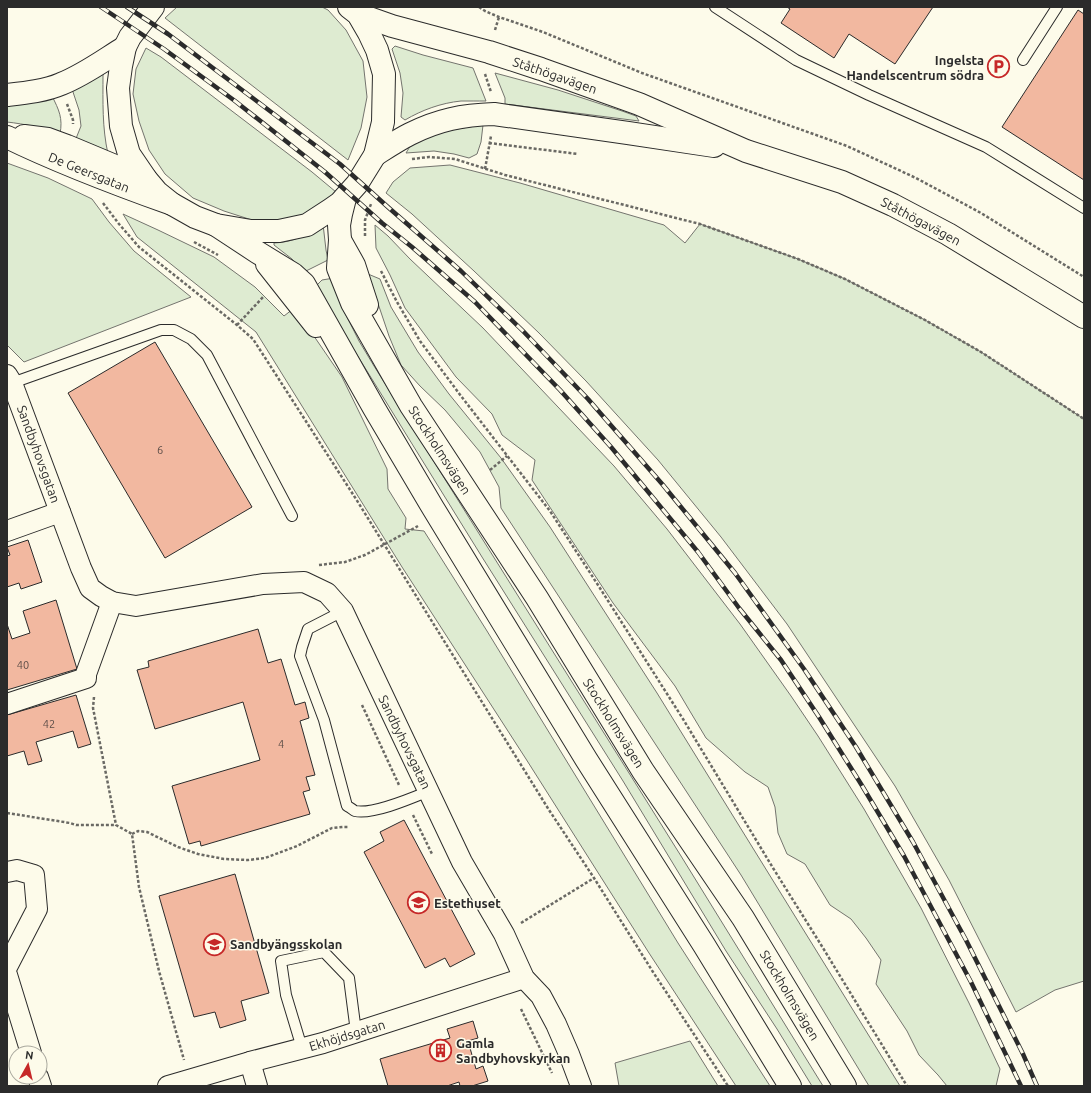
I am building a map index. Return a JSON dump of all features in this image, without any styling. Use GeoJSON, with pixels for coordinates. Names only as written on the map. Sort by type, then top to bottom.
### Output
{"type":"FeatureCollection","features":[{"type":"Feature","properties":{"kind":"main road"},"geometry":{"type":"LineString","coordinates":[[153,7],[130,37],[125,47],[121,66],[118,88],[121,126],[129,154],[157,192],[172,204],[195,217],[216,225],[251,231],[279,231],[306,224],[330,210],[345,198],[357,184],[375,156],[383,122],[384,74],[370,32],[353,11]]}},
{"type":"Feature","properties":{"kind":"main road","name":"Ståthögavägen"},"geometry":{"type":"LineString","coordinates":[[353,11],[392,26],[489,52],[541,69],[639,104],[746,151],[842,182],[893,205],[948,234],[1084,317]]}},
{"type":"Feature","properties":{"kind":"main road"},"geometry":{"type":"LineString","coordinates":[[7,95],[32,92],[61,85],[125,47]]}},
{"type":"Feature","properties":{"kind":"main road","name":"Ståthögavägen"},"geometry":{"type":"LineString","coordinates":[[375,156],[408,135],[434,124],[449,119],[472,115],[494,114],[746,151]]}},
{"type":"Feature","properties":{"kind":"main road","name":"De Geersgatan"},"geometry":{"type":"LineString","coordinates":[[7,136],[48,139],[146,179]]}},
{"type":"Feature","properties":{"kind":"main road","name":"De Geersgatan"},"geometry":{"type":"LineString","coordinates":[[7,136],[29,148],[116,184],[172,204]]}},
{"type":"Feature","properties":{"kind":"main road","name":"Stockholmsvägen"},"geometry":{"type":"LineString","coordinates":[[345,198],[340,214],[338,268],[352,303],[384,360],[412,406],[537,598],[643,771],[743,918],[845,1086]]}},
{"type":"Feature","properties":{"kind":"main road"},"geometry":{"type":"LineString","coordinates":[[216,225],[257,252],[357,376],[374,408],[433,508],[586,759],[704,945],[790,1086]]}},
{"type":"Feature","properties":{"kind":"street","name":"Sandbyhovsgatan"},"geometry":{"type":"LineString","coordinates":[[10,379],[90,588],[101,596],[112,602],[136,606],[263,584],[304,582],[327,593],[342,611],[462,862],[504,934],[516,980],[541,996],[556,1024],[581,1086]]}},
{"type":"Feature","properties":{"kind":"street","name":"Sandbyhovsgatan"},"geometry":{"type":"LineString","coordinates":[[7,531],[60,512]]}},
{"type":"Feature","properties":{"kind":"street"},"geometry":{"type":"LineString","coordinates":[[7,704],[86,678],[86,674],[112,602]]}},
{"type":"Feature","properties":{"kind":"street"},"geometry":{"type":"LineString","coordinates":[[7,872],[17,870],[34,875],[37,909],[7,967]]}},
{"type":"Feature","properties":{"kind":"street"},"geometry":{"type":"LineString","coordinates":[[7,975],[29,1045]]}},
{"type":"Feature","properties":{"kind":"street","name":"Ekhöjdsgatan"},"geometry":{"type":"LineString","coordinates":[[168,1086],[250,1062],[323,1043],[516,980]]}},
{"type":"Feature","properties":{"kind":"street"},"geometry":{"type":"LineString","coordinates":[[250,1062],[257,1086]]}},
{"type":"Feature","properties":{"kind":"lane"},"geometry":{"type":"LineString","coordinates":[[715,7],[796,60],[869,95],[986,147],[1084,208]]}},
{"type":"Feature","properties":{"kind":"lane"},"geometry":{"type":"LineString","coordinates":[[1023,60],[1057,7]]}},
{"type":"Feature","properties":{"kind":"lane"},"geometry":{"type":"LineString","coordinates":[[10,379],[162,330],[174,330],[190,339],[207,355],[292,516]]}},
{"type":"Feature","properties":{"kind":"lane"},"geometry":{"type":"LineString","coordinates":[[342,611],[308,630],[300,656],[324,720],[347,806],[355,811],[373,811],[429,791]]}},
{"type":"Feature","properties":{"kind":"lane"},"geometry":{"type":"LineString","coordinates":[[302,1048],[286,995],[280,960],[324,952],[349,978],[356,1032]]}},
{"type":"Feature","properties":{"kind":"path"},"geometry":{"type":"LineString","coordinates":[[479,7],[499,17],[543,32],[642,73],[847,146],[916,178],[981,213],[1084,277]]}},
{"type":"Feature","properties":{"kind":"path"},"geometry":{"type":"LineString","coordinates":[[490,143],[578,154]]}},
{"type":"Feature","properties":{"kind":"path"},"geometry":{"type":"LineString","coordinates":[[411,159],[429,157],[455,159],[505,175],[700,224],[798,259],[845,278],[925,320],[981,352],[1084,419]]}},
{"type":"Feature","properties":{"kind":"path"},"geometry":{"type":"LineString","coordinates":[[102,200],[119,224],[139,247],[237,325],[252,339],[356,499],[549,810],[728,1086]]}},
{"type":"Feature","properties":{"kind":"path"},"geometry":{"type":"LineString","coordinates":[[365,238],[365,220],[372,201]]}},
{"type":"Feature","properties":{"kind":"path"},"geometry":{"type":"LineString","coordinates":[[190,240],[224,258]]}},
{"type":"Feature","properties":{"kind":"path"},"geometry":{"type":"LineString","coordinates":[[380,268],[397,302],[420,340],[461,396],[550,511],[683,719],[772,868],[823,948],[907,1086]]}},
{"type":"Feature","properties":{"kind":"path"},"geometry":{"type":"LineString","coordinates":[[237,325],[262,298]]}},
{"type":"Feature","properties":{"kind":"path"},"geometry":{"type":"LineString","coordinates":[[490,470],[507,456]]}},
{"type":"Feature","properties":{"kind":"path"},"geometry":{"type":"LineString","coordinates":[[313,565],[345,562],[365,555],[422,524]]}},
{"type":"Feature","properties":{"kind":"path"},"geometry":{"type":"LineString","coordinates":[[94,696],[93,708],[116,825]]}},
{"type":"Feature","properties":{"kind":"path"},"geometry":{"type":"LineString","coordinates":[[360,700],[434,857]]}},
{"type":"Feature","properties":{"kind":"path"},"geometry":{"type":"LineString","coordinates":[[7,813],[76,825],[116,825],[132,834]]}},
{"type":"Feature","properties":{"kind":"path"},"geometry":{"type":"LineString","coordinates":[[132,834],[138,831],[147,832],[178,847],[198,854],[224,859],[248,860],[265,858],[297,846],[332,828],[355,828]]}},
{"type":"Feature","properties":{"kind":"path"},"geometry":{"type":"LineString","coordinates":[[132,834],[138,887],[189,1080]]}},
{"type":"Feature","properties":{"kind":"path"},"geometry":{"type":"LineString","coordinates":[[504,934],[594,878]]}},
{"type":"Feature","properties":{"kind":"path"},"geometry":{"type":"LineString","coordinates":[[516,980],[553,1075]]}},
{"type":"Feature","properties":{"kind":"green space"},"geometry":{"type":"Polygon","coordinates":[[[177,7],[322,7],[328,10],[346,30],[363,61],[367,97],[361,128],[348,160],[165,18],[177,7]]]}},
{"type":"Feature","properties":{"kind":"green space"},"geometry":{"type":"Polygon","coordinates":[[[395,46],[473,68],[486,101],[461,101],[446,103],[425,110],[405,120],[401,117],[403,93],[400,73],[392,49],[395,46]]]}},
{"type":"Feature","properties":{"kind":"green space"},"geometry":{"type":"Polygon","coordinates":[[[146,48],[161,57],[336,192],[313,211],[296,217],[275,221],[255,221],[224,211],[193,198],[165,174],[149,150],[139,121],[133,94],[136,69],[146,48]]]}},
{"type":"Feature","properties":{"kind":"green space"},"geometry":{"type":"Polygon","coordinates":[[[495,73],[558,90],[622,111],[636,116],[639,121],[505,104],[505,98],[495,73]]]}},
{"type":"Feature","properties":{"kind":"green space"},"geometry":{"type":"Polygon","coordinates":[[[103,74],[104,124],[108,154],[75,141],[81,126],[79,110],[72,89],[103,74]]]}},
{"type":"Feature","properties":{"kind":"green space"},"geometry":{"type":"Polygon","coordinates":[[[52,96],[60,114],[60,134],[34,126],[7,122],[7,104],[52,96]]]}},
{"type":"Feature","properties":{"kind":"green space"},"geometry":{"type":"Polygon","coordinates":[[[483,125],[481,142],[477,154],[469,158],[434,151],[406,153],[411,146],[427,137],[446,131],[483,125]]]}},
{"type":"Feature","properties":{"kind":"green space"},"geometry":{"type":"Polygon","coordinates":[[[7,163],[48,178],[92,199],[109,222],[134,251],[191,297],[24,362],[7,345],[7,163]]]}},
{"type":"Feature","properties":{"kind":"green space"},"geometry":{"type":"Polygon","coordinates":[[[450,165],[520,183],[664,225],[685,243],[700,224],[798,259],[845,279],[925,320],[981,352],[1084,419],[1084,981],[1055,990],[1016,1012],[949,880],[895,786],[787,624],[721,537],[658,460],[586,381],[539,333],[474,271],[412,214],[386,193],[393,182],[410,168],[450,165]]]}},
{"type":"Feature","properties":{"kind":"green space"},"geometry":{"type":"Polygon","coordinates":[[[123,214],[214,257],[255,287],[284,316],[293,309],[307,326],[342,377],[387,469],[388,489],[406,518],[405,529],[424,531],[678,943],[770,1086],[736,1086],[402,567],[256,332],[137,237],[123,214]]]}},
{"type":"Feature","properties":{"kind":"green space"},"geometry":{"type":"Polygon","coordinates":[[[323,224],[328,260],[304,272],[292,259],[274,245],[274,243],[300,237],[323,224]]]}},
{"type":"Feature","properties":{"kind":"green space"},"geometry":{"type":"Polygon","coordinates":[[[375,225],[483,328],[614,466],[667,529],[740,624],[818,736],[864,809],[921,908],[969,1003],[1000,1069],[996,1086],[947,1086],[919,1055],[907,1031],[876,984],[881,960],[851,919],[830,905],[805,864],[787,854],[778,833],[775,807],[768,787],[745,772],[706,738],[675,686],[613,603],[532,480],[535,460],[502,435],[492,414],[456,377],[405,308],[376,248],[375,225]]]}},
{"type":"Feature","properties":{"kind":"green space"},"geometry":{"type":"Polygon","coordinates":[[[368,274],[380,279],[391,307],[418,352],[449,394],[501,458],[550,527],[657,693],[900,1086],[869,1086],[741,875],[501,508],[499,487],[480,452],[445,410],[401,365],[389,336],[368,274]]]}},
{"type":"Feature","properties":{"kind":"green space"},"geometry":{"type":"Polygon","coordinates":[[[334,278],[343,309],[359,341],[374,366],[681,856],[823,1086],[812,1086],[726,951],[623,781],[315,287],[322,280],[334,278]]]}},
{"type":"Feature","properties":{"kind":"green space"},"geometry":{"type":"Polygon","coordinates":[[[690,1041],[718,1086],[619,1086],[615,1063],[690,1041]]]}},
{"type":"Feature","properties":{"kind":"building"},"geometry":{"type":"Polygon","coordinates":[[[787,7],[933,7],[895,64],[849,34],[834,58],[781,23],[790,9],[787,7]]]}},
{"type":"Feature","properties":{"kind":"building"},"geometry":{"type":"Polygon","coordinates":[[[1078,10],[1084,14],[1084,180],[1002,127],[1078,10]]]}},
{"type":"Feature","properties":{"kind":"building"},"geometry":{"type":"Polygon","coordinates":[[[155,342],[252,507],[165,558],[68,393],[155,342]]]}},
{"type":"Feature","properties":{"kind":"building"},"geometry":{"type":"Polygon","coordinates":[[[28,540],[42,582],[21,589],[19,583],[7,587],[7,556],[10,555],[7,547],[28,540]]]}},
{"type":"Feature","properties":{"kind":"building"},"geometry":{"type":"Polygon","coordinates":[[[56,600],[77,669],[7,690],[7,624],[12,639],[30,633],[23,611],[56,600]]]}},
{"type":"Feature","properties":{"kind":"building"},"geometry":{"type":"Polygon","coordinates":[[[258,629],[268,663],[281,659],[295,705],[305,702],[309,718],[300,721],[315,775],[306,777],[310,790],[303,792],[310,814],[201,846],[200,841],[189,844],[172,786],[260,760],[243,702],[155,729],[137,670],[149,667],[148,661],[258,629]]]}},
{"type":"Feature","properties":{"kind":"building"},"geometry":{"type":"Polygon","coordinates":[[[76,695],[91,744],[78,748],[73,731],[36,742],[42,761],[28,765],[24,751],[7,756],[7,715],[76,695]]]}},
{"type":"Feature","properties":{"kind":"building","name":"Estethuset"},"geometry":{"type":"Polygon","coordinates":[[[404,820],[475,954],[450,967],[445,958],[425,968],[364,852],[384,841],[380,832],[404,820]]]}},
{"type":"Feature","properties":{"kind":"building","name":"Sandbyängsskolan"},"geometry":{"type":"Polygon","coordinates":[[[235,874],[269,993],[241,1001],[246,1020],[220,1028],[215,1012],[194,1017],[159,896],[235,874]]]}},
{"type":"Feature","properties":{"kind":"building","name":"Gamla Sandbyhovskyrkan"},"geometry":{"type":"Polygon","coordinates":[[[473,1021],[478,1038],[468,1041],[476,1069],[483,1066],[488,1081],[472,1086],[460,1086],[459,1082],[447,1086],[388,1086],[380,1059],[450,1038],[447,1029],[473,1021]]]}},
{"type":"Feature","properties":{"kind":"railway"},"geometry":{"type":"LineString","coordinates":[[101,7],[164,49],[235,101],[325,172],[382,223],[412,247],[475,302],[560,390],[611,447],[698,552],[739,608],[781,660],[819,717],[904,856],[971,982],[1021,1086]]}},
{"type":"Feature","properties":{"kind":"railway"},"geometry":{"type":"LineString","coordinates":[[127,7],[168,34],[340,164],[461,271],[523,331],[588,399],[663,485],[735,573],[804,669],[856,747],[913,842],[966,940],[1023,1054],[1037,1086]]}},
{"type":"Feature","properties":{"kind":"place","name":"Ingelsta Handelscentrum södra"},"geometry":{"type":"Point","coordinates":[999,67]}},
{"type":"Feature","properties":{"kind":"place","name":"Estethuset"},"geometry":{"type":"Point","coordinates":[419,903]}},
{"type":"Feature","properties":{"kind":"place","name":"Sandbyängsskolan"},"geometry":{"type":"Point","coordinates":[214,944]}},
{"type":"Feature","properties":{"kind":"place","name":"Gamla Sandbyhovskyrkan"},"geometry":{"type":"Point","coordinates":[440,1050]}}]}
